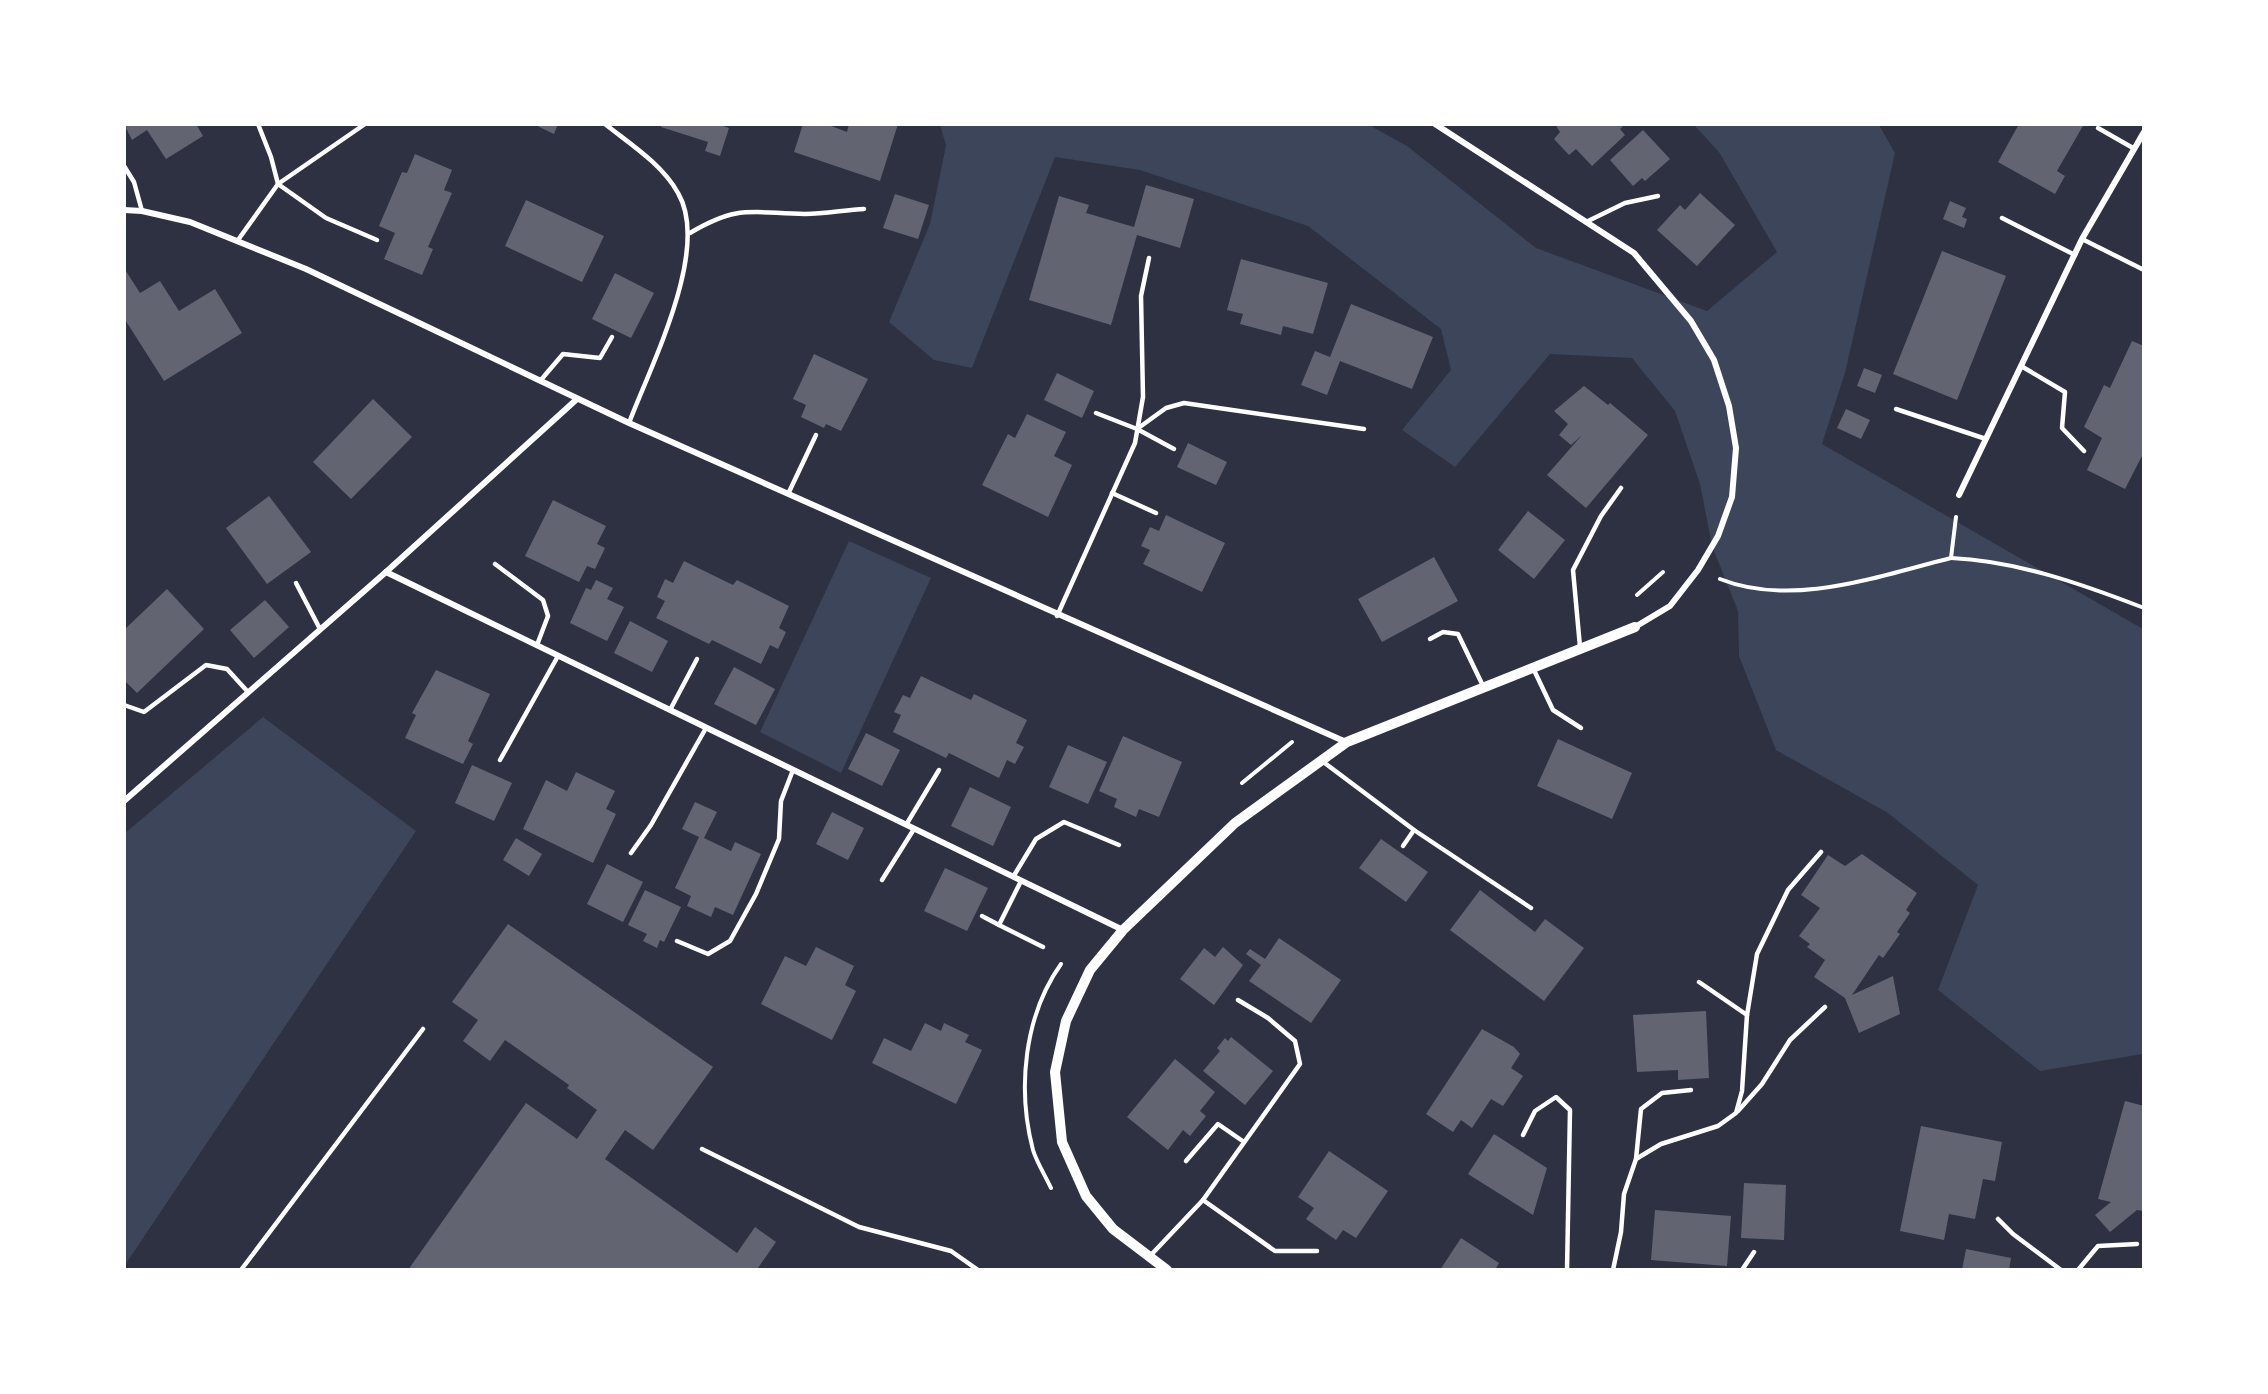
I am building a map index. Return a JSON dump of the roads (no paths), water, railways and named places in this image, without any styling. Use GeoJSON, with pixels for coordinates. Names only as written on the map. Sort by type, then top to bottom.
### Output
{"type":"FeatureCollection","features":[{"type":"Feature","properties":{"kind":"street"},"geometry":{"type":"LineString","coordinates":[[1167,1269],[1113,1229],[1086,1196],[1062,1142],[1055,1072],[1066,1021],[1090,970],[1123,930],[1235,823],[1347,742],[1635,627],[1670,606],[1698,570],[1718,536],[1732,497],[1736,448],[1729,406],[1714,360],[1692,321],[1634,253],[1435,124]]}},
{"type":"Feature","properties":{"kind":"street"},"geometry":{"type":"LineString","coordinates":[[1959,495],[2082,239],[2144,132]]}},
{"type":"Feature","properties":{"kind":"street"},"geometry":{"type":"LineString","coordinates":[[124,210],[142,211],[190,222],[238,240],[316,274],[629,423],[789,492],[1057,616],[1347,742]]}},
{"type":"Feature","properties":{"kind":"street"},"geometry":{"type":"LineString","coordinates":[[124,801],[386,572],[577,399]]}},
{"type":"Feature","properties":{"kind":"street"},"geometry":{"type":"LineString","coordinates":[[386,572],[1123,930]]}},
{"type":"Feature","properties":{"kind":"lane"},"geometry":{"type":"LineString","coordinates":[[258,124],[271,157],[278,184],[326,218],[377,240]]}},
{"type":"Feature","properties":{"kind":"lane"},"geometry":{"type":"LineString","coordinates":[[238,240],[278,184],[365,124]]}},
{"type":"Feature","properties":{"kind":"lane"},"geometry":{"type":"LineString","coordinates":[[605,124],[655,164],[678,191],[688,213],[690,233],[684,278],[629,423]]}},
{"type":"Feature","properties":{"kind":"lane"},"geometry":{"type":"LineString","coordinates":[[2098,128],[2133,148]]}},
{"type":"Feature","properties":{"kind":"lane"},"geometry":{"type":"LineString","coordinates":[[124,166],[135,182],[142,211]]}},
{"type":"Feature","properties":{"kind":"lane"},"geometry":{"type":"LineString","coordinates":[[1586,222],[1625,203],[1658,196]]}},
{"type":"Feature","properties":{"kind":"lane"},"geometry":{"type":"LineString","coordinates":[[690,233],[728,214],[771,210],[805,214],[864,209]]}},
{"type":"Feature","properties":{"kind":"lane"},"geometry":{"type":"LineString","coordinates":[[2002,218],[2075,255]]}},
{"type":"Feature","properties":{"kind":"lane"},"geometry":{"type":"LineString","coordinates":[[2082,239],[2144,270]]}},
{"type":"Feature","properties":{"kind":"lane"},"geometry":{"type":"LineString","coordinates":[[1057,616],[1135,443],[1143,397],[1141,296],[1149,258]]}},
{"type":"Feature","properties":{"kind":"lane"},"geometry":{"type":"LineString","coordinates":[[540,381],[563,354],[600,358],[612,337]]}},
{"type":"Feature","properties":{"kind":"lane"},"geometry":{"type":"LineString","coordinates":[[2022,366],[2065,392],[2062,428],[2084,451]]}},
{"type":"Feature","properties":{"kind":"lane"},"geometry":{"type":"LineString","coordinates":[[1137,429],[1166,408],[1184,403],[1364,429]]}},
{"type":"Feature","properties":{"kind":"lane"},"geometry":{"type":"LineString","coordinates":[[1896,409],[1986,439]]}},
{"type":"Feature","properties":{"kind":"lane"},"geometry":{"type":"LineString","coordinates":[[1096,412],[1174,448]]}},
{"type":"Feature","properties":{"kind":"lane"},"geometry":{"type":"LineString","coordinates":[[789,492],[816,435]]}},
{"type":"Feature","properties":{"kind":"lane"},"geometry":{"type":"LineString","coordinates":[[1581,649],[1573,570],[1600,516],[1622,488]]}},
{"type":"Feature","properties":{"kind":"lane"},"geometry":{"type":"LineString","coordinates":[[1112,493],[1156,513]]}},
{"type":"Feature","properties":{"kind":"lane"},"geometry":{"type":"LineString","coordinates":[[495,564],[543,600],[548,616],[537,645]]}},
{"type":"Feature","properties":{"kind":"lane"},"geometry":{"type":"LineString","coordinates":[[296,583],[320,629]]}},
{"type":"Feature","properties":{"kind":"lane"},"geometry":{"type":"LineString","coordinates":[[1430,639],[1443,632],[1458,634],[1484,687]]}},
{"type":"Feature","properties":{"kind":"lane"},"geometry":{"type":"LineString","coordinates":[[500,760],[558,656]]}},
{"type":"Feature","properties":{"kind":"lane"},"geometry":{"type":"LineString","coordinates":[[670,710],[697,659]]}},
{"type":"Feature","properties":{"kind":"lane"},"geometry":{"type":"LineString","coordinates":[[124,705],[144,712],[206,665],[227,669],[249,692]]}},
{"type":"Feature","properties":{"kind":"lane"},"geometry":{"type":"LineString","coordinates":[[1533,668],[1553,710],[1581,728]]}},
{"type":"Feature","properties":{"kind":"lane"},"geometry":{"type":"LineString","coordinates":[[631,853],[651,825],[706,728]]}},
{"type":"Feature","properties":{"kind":"lane"},"geometry":{"type":"LineString","coordinates":[[1320,760],[1414,830],[1531,908]]}},
{"type":"Feature","properties":{"kind":"lane"},"geometry":{"type":"LineString","coordinates":[[677,941],[708,954],[730,941],[756,894],[779,838],[782,801],[793,770]]}},
{"type":"Feature","properties":{"kind":"lane"},"geometry":{"type":"LineString","coordinates":[[906,825],[939,770]]}},
{"type":"Feature","properties":{"kind":"lane"},"geometry":{"type":"LineString","coordinates":[[1013,877],[1036,839],[1064,822],[1119,845]]}},
{"type":"Feature","properties":{"kind":"lane"},"geometry":{"type":"LineString","coordinates":[[882,880],[914,829]]}},
{"type":"Feature","properties":{"kind":"lane"},"geometry":{"type":"LineString","coordinates":[[1403,846],[1414,830]]}},
{"type":"Feature","properties":{"kind":"lane"},"geometry":{"type":"LineString","coordinates":[[1736,1113],[1743,1091],[1748,1014],[1757,954],[1788,890],[1821,852]]}},
{"type":"Feature","properties":{"kind":"lane"},"geometry":{"type":"LineString","coordinates":[[999,925],[1022,881]]}},
{"type":"Feature","properties":{"kind":"lane"},"geometry":{"type":"LineString","coordinates":[[982,916],[1043,947]]}},
{"type":"Feature","properties":{"kind":"lane"},"geometry":{"type":"LineString","coordinates":[[1699,982],[1748,1014]]}},
{"type":"Feature","properties":{"kind":"lane"},"geometry":{"type":"LineString","coordinates":[[1149,1256],[1203,1200],[1300,1064],[1295,1041],[1268,1018],[1238,1000]]}},
{"type":"Feature","properties":{"kind":"lane"},"geometry":{"type":"LineString","coordinates":[[1636,1159],[1661,1144],[1718,1126],[1736,1113],[1762,1084],[1790,1040],[1825,1007]]}},
{"type":"Feature","properties":{"kind":"lane"},"geometry":{"type":"LineString","coordinates":[[241,1269],[423,1029]]}},
{"type":"Feature","properties":{"kind":"lane"},"geometry":{"type":"LineString","coordinates":[[1613,1269],[1621,1232],[1624,1194],[1636,1159],[1641,1109],[1662,1094],[1691,1090]]}},
{"type":"Feature","properties":{"kind":"lane"},"geometry":{"type":"LineString","coordinates":[[1523,1136],[1535,1111],[1556,1097],[1570,1110],[1567,1269]]}},
{"type":"Feature","properties":{"kind":"lane"},"geometry":{"type":"LineString","coordinates":[[1186,1161],[1218,1124],[1245,1142]]}},
{"type":"Feature","properties":{"kind":"lane"},"geometry":{"type":"LineString","coordinates":[[702,1149],[859,1227],[951,1251],[978,1269]]}},
{"type":"Feature","properties":{"kind":"lane"},"geometry":{"type":"LineString","coordinates":[[1203,1200],[1275,1251],[1317,1251]]}},
{"type":"Feature","properties":{"kind":"lane"},"geometry":{"type":"LineString","coordinates":[[1998,1219],[2013,1234],[2061,1269]]}},
{"type":"Feature","properties":{"kind":"lane"},"geometry":{"type":"LineString","coordinates":[[2078,1269],[2098,1246],[2137,1244]]}},
{"type":"Feature","properties":{"kind":"lane"},"geometry":{"type":"LineString","coordinates":[[1742,1269],[1754,1252]]}}]}
